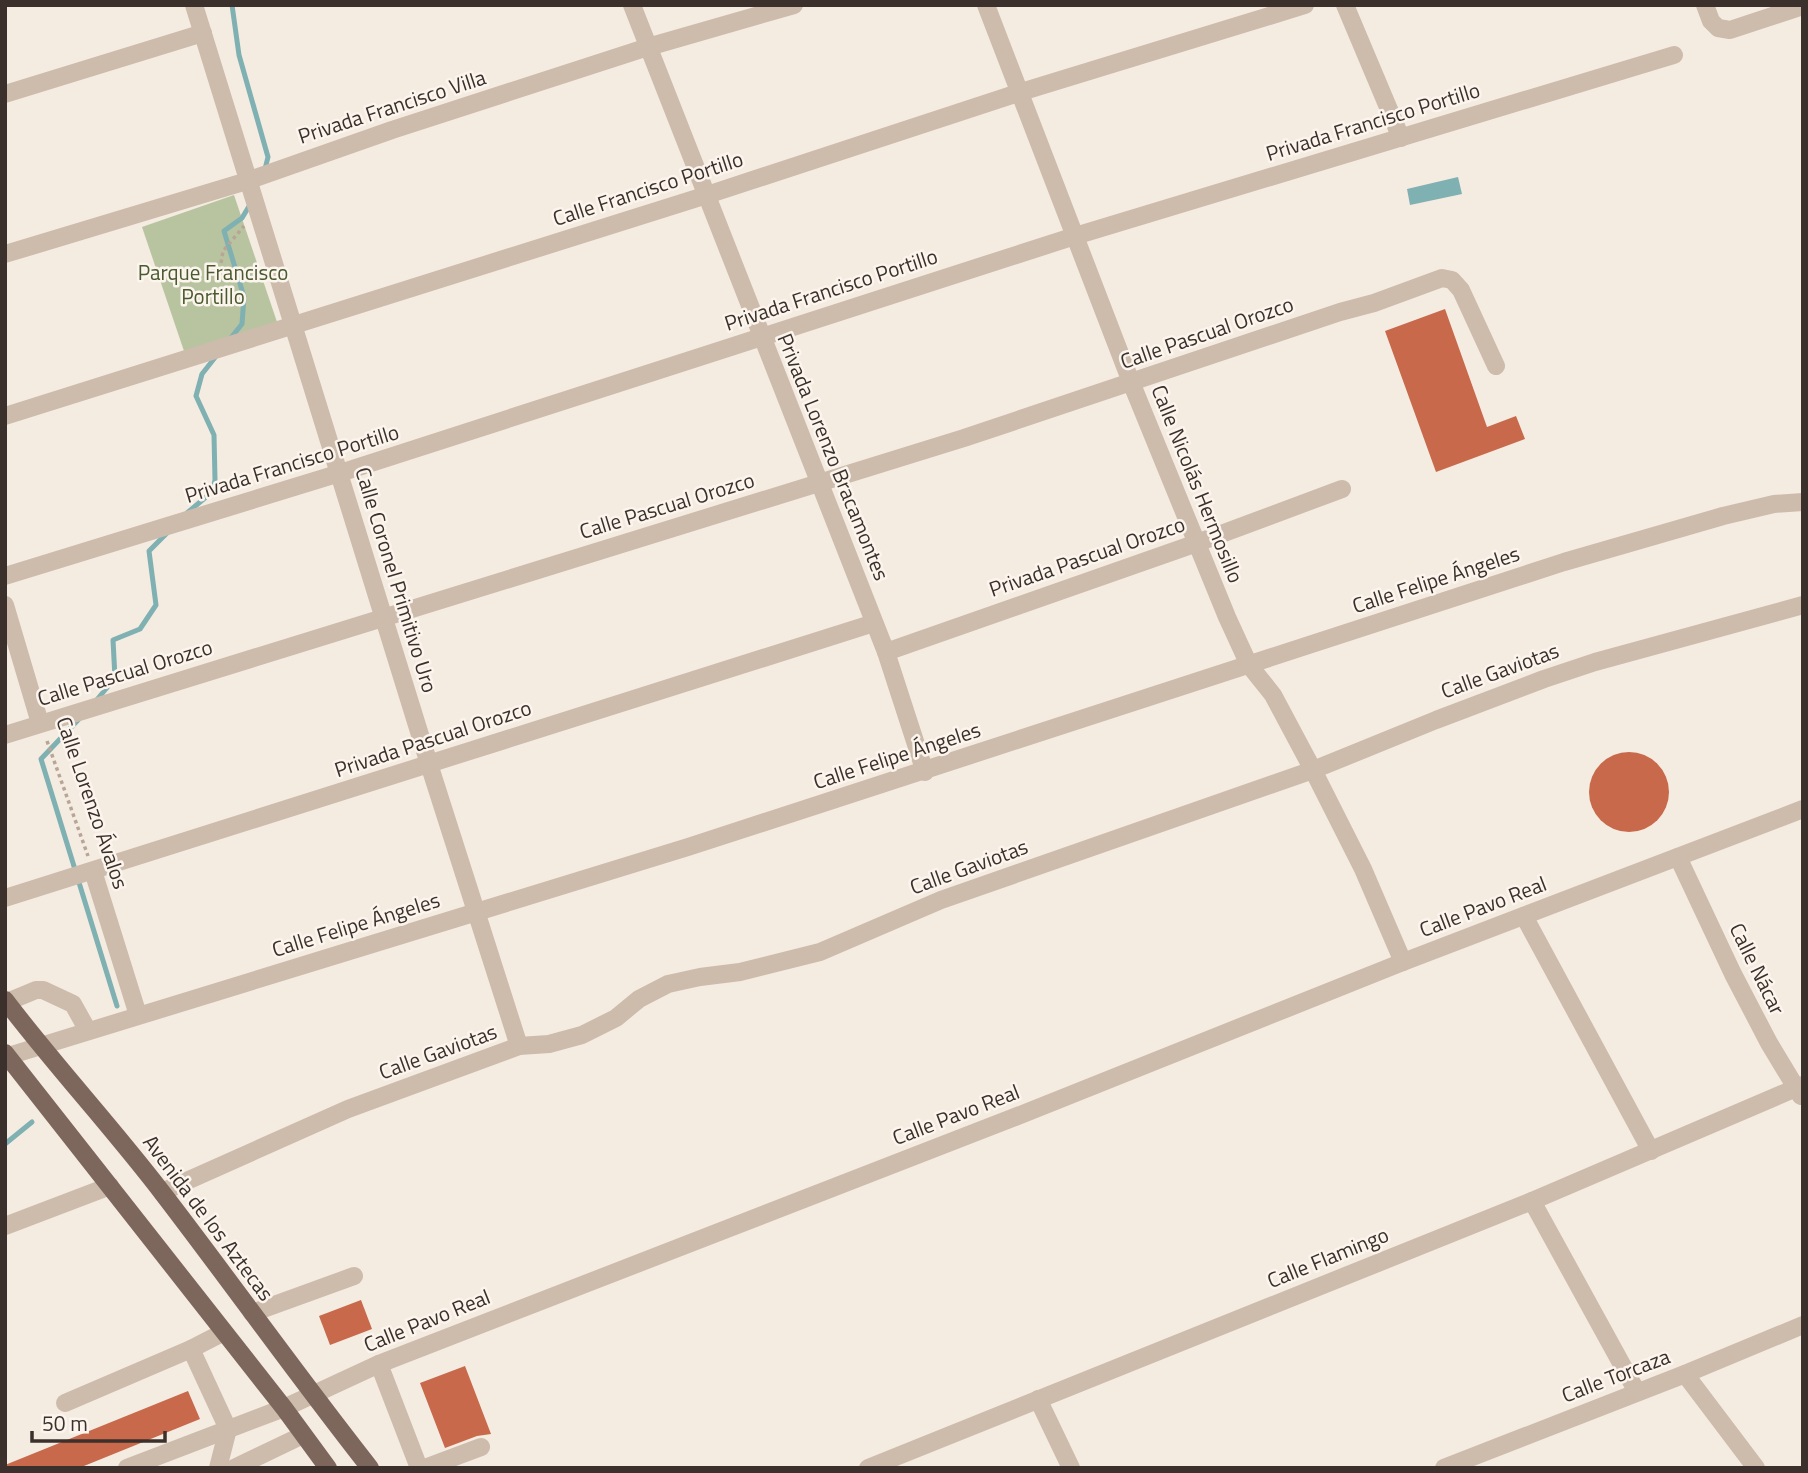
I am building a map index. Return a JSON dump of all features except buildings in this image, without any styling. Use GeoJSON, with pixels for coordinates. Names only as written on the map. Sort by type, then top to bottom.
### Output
{"type":"FeatureCollection","features":[{"type":"Feature","properties":{"kind":"main road","name":"Avenida de los Aztecas"},"geometry":{"type":"LineString","coordinates":[[6,1001],[40,1046],[162,1192],[312,1395],[370,1468]]}},
{"type":"Feature","properties":{"kind":"main road"},"geometry":{"type":"LineString","coordinates":[[6,1055],[284,1408],[328,1468]]}},
{"type":"Feature","properties":{"kind":"street","name":"Calle Coronel Primitivo Uro"},"geometry":{"type":"LineString","coordinates":[[194,5],[247,180],[295,325],[383,618],[519,1046]]}},
{"type":"Feature","properties":{"kind":"street","name":"Privada Lorenzo Bracamontes"},"geometry":{"type":"LineString","coordinates":[[632,5],[886,652],[925,772]]}},
{"type":"Feature","properties":{"kind":"street","name":"Privada Francisco Villa"},"geometry":{"type":"LineString","coordinates":[[5,254],[247,180],[648,47],[794,5]]}},
{"type":"Feature","properties":{"kind":"street","name":"Calle Nicolás Hermosillo"},"geometry":{"type":"LineString","coordinates":[[986,5],[1131,382],[1250,666],[1273,695],[1313,770],[1363,869],[1403,962]]}},
{"type":"Feature","properties":{"kind":"street","name":"Calle Francisco Portillo"},"geometry":{"type":"LineString","coordinates":[[5,416],[707,195],[1021,92],[1304,5]]}},
{"type":"Feature","properties":{"kind":"street"},"geometry":{"type":"LineString","coordinates":[[1345,5],[1401,138]]}},
{"type":"Feature","properties":{"kind":"street"},"geometry":{"type":"LineString","coordinates":[[1705,5],[1711,21],[1718,28],[1730,30],[1803,6]]}},
{"type":"Feature","properties":{"kind":"street"},"geometry":{"type":"LineString","coordinates":[[5,94],[203,33]]}},
{"type":"Feature","properties":{"kind":"street","name":"Privada Francisco Portillo"},"geometry":{"type":"LineString","coordinates":[[5,576],[340,473],[1075,236],[1674,55]]}},
{"type":"Feature","properties":{"kind":"street","name":"Calle Pascual Orozco"},"geometry":{"type":"LineString","coordinates":[[5,735],[820,483],[1374,303],[1441,278],[1452,280],[1461,290],[1496,366]]}},
{"type":"Feature","properties":{"kind":"street","name":"Privada Pascual Orozco"},"geometry":{"type":"LineString","coordinates":[[886,652],[1342,489]]}},
{"type":"Feature","properties":{"kind":"street","name":"Calle Felipe Ángeles"},"geometry":{"type":"LineString","coordinates":[[6,1055],[925,772],[1616,546],[1774,504],[1803,502]]}},
{"type":"Feature","properties":{"kind":"street","name":"Calle Lorenzo Ávalos"},"geometry":{"type":"LineString","coordinates":[[5,605],[40,723]]}},
{"type":"Feature","properties":{"kind":"street","name":"Calle Gaviotas"},"geometry":{"type":"LineString","coordinates":[[162,1192],[348,1109],[519,1046],[549,1044],[582,1035],[616,1018],[639,999],[668,984],[740,972],[820,952],[941,900],[1313,770],[1556,674],[1803,605]]}},
{"type":"Feature","properties":{"kind":"street","name":"Privada Pascual Orozco"},"geometry":{"type":"LineString","coordinates":[[5,898],[874,623]]}},
{"type":"Feature","properties":{"kind":"street","name":"Calle Pavo Real"},"geometry":{"type":"LineString","coordinates":[[127,1468],[284,1408],[379,1364],[1403,962],[1803,809]]}},
{"type":"Feature","properties":{"kind":"street","name":"Calle Nácar"},"geometry":{"type":"LineString","coordinates":[[1678,857],[1733,974],[1800,1090]]}},
{"type":"Feature","properties":{"kind":"street","name":"Calle Lorenzo Ávalos"},"geometry":{"type":"LineString","coordinates":[[93,871],[138,1015]]}},
{"type":"Feature","properties":{"kind":"street"},"geometry":{"type":"LineString","coordinates":[[1524,916],[1651,1151]]}},
{"type":"Feature","properties":{"kind":"street"},"geometry":{"type":"LineString","coordinates":[[6,1001],[43,990],[73,1003],[88,1031]]}},
{"type":"Feature","properties":{"kind":"street","name":"Calle Flamingo"},"geometry":{"type":"LineString","coordinates":[[868,1468],[1532,1201],[1800,1090]]}},
{"type":"Feature","properties":{"kind":"street"},"geometry":{"type":"LineString","coordinates":[[5,1226],[110,1186]]}},
{"type":"Feature","properties":{"kind":"street"},"geometry":{"type":"LineString","coordinates":[[1532,1201],[1637,1392]]}},
{"type":"Feature","properties":{"kind":"street"},"geometry":{"type":"LineString","coordinates":[[252,1313],[354,1276]]}},
{"type":"Feature","properties":{"kind":"street","name":"Calle Torcaza"},"geometry":{"type":"LineString","coordinates":[[1444,1468],[1803,1325]]}},
{"type":"Feature","properties":{"kind":"street"},"geometry":{"type":"LineString","coordinates":[[65,1403],[224,1332]]}},
{"type":"Feature","properties":{"kind":"street"},"geometry":{"type":"LineString","coordinates":[[191,1349],[228,1429],[218,1468]]}},
{"type":"Feature","properties":{"kind":"street"},"geometry":{"type":"LineString","coordinates":[[379,1364],[419,1468]]}},
{"type":"Feature","properties":{"kind":"street"},"geometry":{"type":"LineString","coordinates":[[1685,1374],[1756,1468]]}},
{"type":"Feature","properties":{"kind":"street"},"geometry":{"type":"LineString","coordinates":[[1038,1399],[1071,1468]]}},
{"type":"Feature","properties":{"kind":"street"},"geometry":{"type":"LineString","coordinates":[[234,1468],[303,1434]]}},
{"type":"Feature","properties":{"kind":"street"},"geometry":{"type":"LineString","coordinates":[[425,1468],[481,1447]]}},
{"type":"Feature","properties":{"kind":"path"},"geometry":{"type":"LineString","coordinates":[[221,263],[223,251],[257,211]]}},
{"type":"Feature","properties":{"kind":"path","name":"Calle Lorenzo Ávalos"},"geometry":{"type":"LineString","coordinates":[[40,723],[93,871]]}},
{"type":"Feature","properties":{"kind":"green space","name":"Parque Francisco Portillo"},"geometry":{"type":"Polygon","coordinates":[[[234,195],[277,322],[185,354],[142,227],[234,195]]]}},
{"type":"Feature","properties":{"kind":"water"},"geometry":{"type":"Polygon","coordinates":[[[1458,177],[1462,194],[1410,205],[1407,189],[1458,177]]]}},
{"type":"Feature","properties":{"kind":"waterway"},"geometry":{"type":"LineString","coordinates":[[232,5],[239,55],[268,157],[265,169]]}},
{"type":"Feature","properties":{"kind":"waterway"},"geometry":{"type":"LineString","coordinates":[[230,339],[242,324],[244,297],[224,231],[242,218],[251,203]]}},
{"type":"Feature","properties":{"kind":"waterway"},"geometry":{"type":"LineString","coordinates":[[187,513],[212,492],[215,480],[214,435],[196,396],[202,374],[217,355]]}},
{"type":"Feature","properties":{"kind":"waterway"},"geometry":{"type":"LineString","coordinates":[[95,702],[115,678],[113,640],[140,629],[156,605],[149,551],[168,532]]}},
{"type":"Feature","properties":{"kind":"waterway"},"geometry":{"type":"LineString","coordinates":[[79,719],[41,759],[117,1006]]}},
{"type":"Feature","properties":{"kind":"waterway"},"geometry":{"type":"LineString","coordinates":[[5,1144],[32,1122]]}}]}
